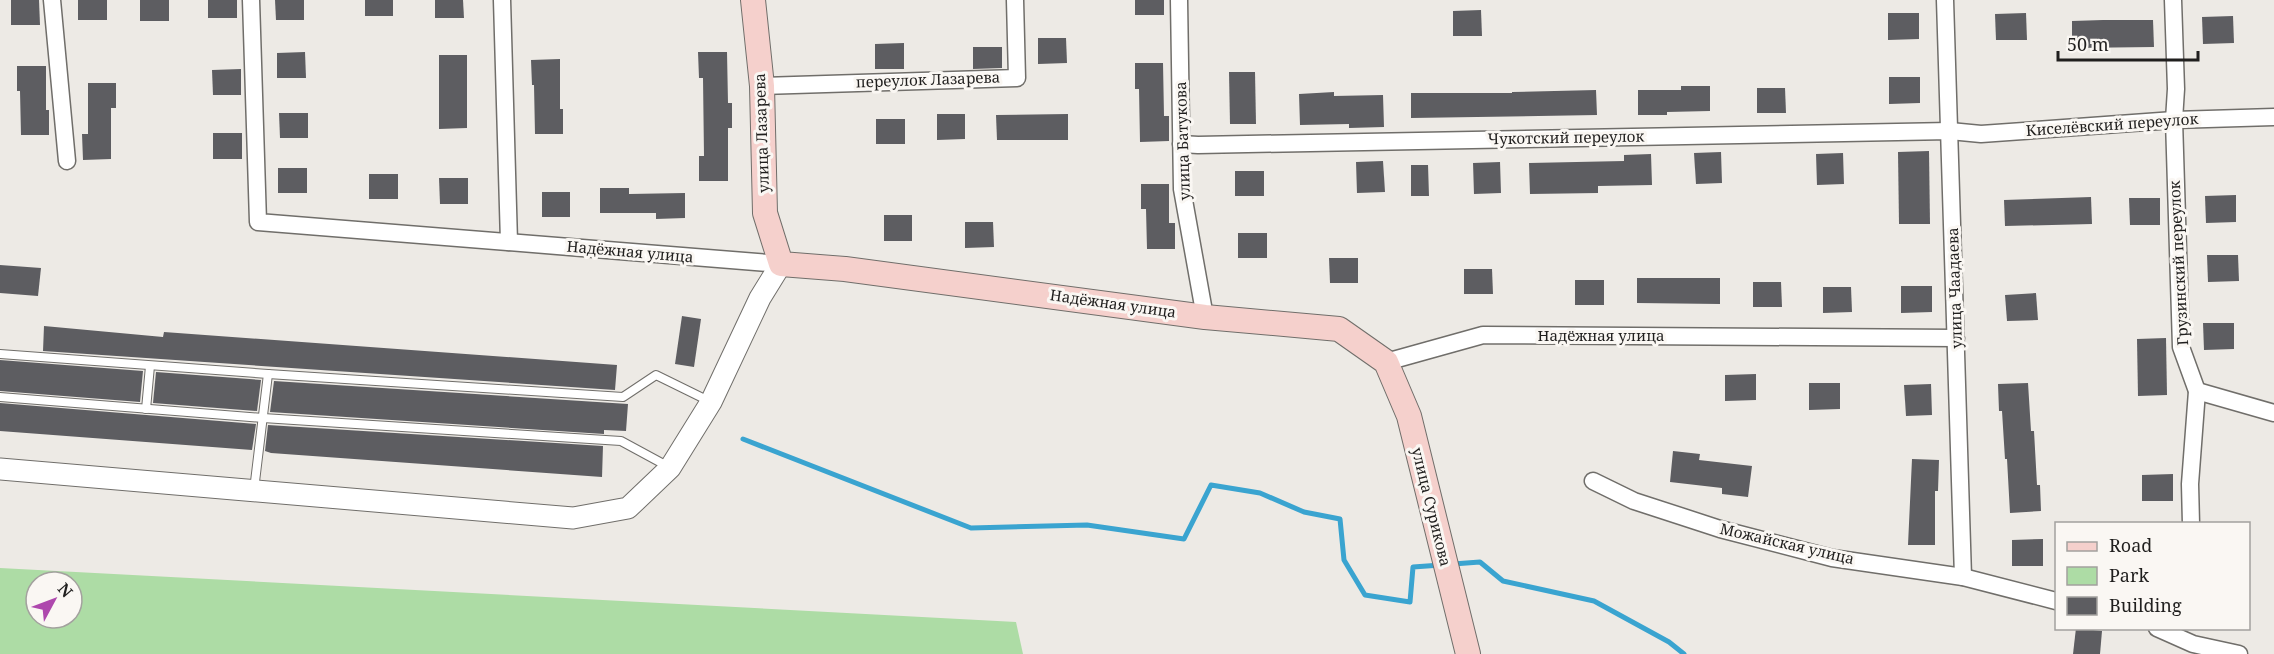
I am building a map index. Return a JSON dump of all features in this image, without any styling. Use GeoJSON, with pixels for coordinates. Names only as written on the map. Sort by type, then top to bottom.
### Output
{"type":"FeatureCollection","features":[{"type":"Feature","properties":{"kind":"main road","name":"улица Лазарева"},"geometry":{"type":"LineString","coordinates":[[753,0],[762,86],[765,213],[781,264]]}},
{"type":"Feature","properties":{"kind":"main road","name":"Надёжная улица"},"geometry":{"type":"LineString","coordinates":[[781,264],[845,269],[1205,316],[1339,329],[1386,362]]}},
{"type":"Feature","properties":{"kind":"main road","name":"улица Сурикова"},"geometry":{"type":"LineString","coordinates":[[1386,362],[1409,416],[1468,654]]}},
{"type":"Feature","properties":{"kind":"street"},"geometry":{"type":"LineString","coordinates":[[52,0],[67,162]]}},
{"type":"Feature","properties":{"kind":"street","name":"Надёжная улица"},"geometry":{"type":"LineString","coordinates":[[251,0],[258,222],[781,264]]}},
{"type":"Feature","properties":{"kind":"street"},"geometry":{"type":"LineString","coordinates":[[502,0],[509,242]]}},
{"type":"Feature","properties":{"kind":"street","name":"переулок Лазарева"},"geometry":{"type":"LineString","coordinates":[[762,86],[1017,78],[1015,0]]}},
{"type":"Feature","properties":{"kind":"street","name":"улица Батукова"},"geometry":{"type":"LineString","coordinates":[[1179,0],[1182,189],[1205,316]]}},
{"type":"Feature","properties":{"kind":"street","name":"улица Чаадаева"},"geometry":{"type":"LineString","coordinates":[[1945,0],[1963,577]]}},
{"type":"Feature","properties":{"kind":"street","name":"Грузинский переулок"},"geometry":{"type":"LineString","coordinates":[[2173,0],[2181,347],[2197,391],[2190,484],[2191,522]]}},
{"type":"Feature","properties":{"kind":"street","name":"Киселёвский переулок"},"geometry":{"type":"LineString","coordinates":[[1950,130],[1981,134],[2174,120],[2274,117]]}},
{"type":"Feature","properties":{"kind":"street","name":"Чукотский переулок"},"geometry":{"type":"LineString","coordinates":[[1181,144],[1950,130]]}},
{"type":"Feature","properties":{"kind":"street"},"geometry":{"type":"LineString","coordinates":[[0,469],[573,518],[628,508],[670,468],[711,402],[760,298],[781,264]]}},
{"type":"Feature","properties":{"kind":"street","name":"Надёжная улица"},"geometry":{"type":"LineString","coordinates":[[1386,362],[1483,335],[1956,338]]}},
{"type":"Feature","properties":{"kind":"street"},"geometry":{"type":"LineString","coordinates":[[2197,391],[2274,413]]}},
{"type":"Feature","properties":{"kind":"street","name":"Можайская улица"},"geometry":{"type":"LineString","coordinates":[[1593,481],[1634,501],[1765,541],[1832,558],[1963,577],[2055,601]]}},
{"type":"Feature","properties":{"kind":"street"},"geometry":{"type":"LineString","coordinates":[[2166,630],[2193,636],[2239,654]]}},
{"type":"Feature","properties":{"kind":"lane"},"geometry":{"type":"LineString","coordinates":[[0,354],[623,397],[656,375],[711,402]]}},
{"type":"Feature","properties":{"kind":"lane"},"geometry":{"type":"LineString","coordinates":[[146,409],[150,366]]}},
{"type":"Feature","properties":{"kind":"lane"},"geometry":{"type":"LineString","coordinates":[[254,491],[268,374]]}},
{"type":"Feature","properties":{"kind":"lane"},"geometry":{"type":"LineString","coordinates":[[0,397],[263,418],[621,441],[670,468]]}},
{"type":"Feature","properties":{"kind":"green space"},"geometry":{"type":"Polygon","coordinates":[[[0,568],[38,570],[24,570],[24,630],[84,630],[84,572],[1016,622],[1023,654],[0,654],[0,568]]]}},
{"type":"Feature","properties":{"kind":"building"},"geometry":{"type":"Polygon","coordinates":[[[11,0],[39,0],[40,25],[11,25],[11,0]]]}},
{"type":"Feature","properties":{"kind":"building"},"geometry":{"type":"Polygon","coordinates":[[[78,0],[107,0],[107,20],[78,20],[78,0]]]}},
{"type":"Feature","properties":{"kind":"building"},"geometry":{"type":"Polygon","coordinates":[[[140,0],[169,0],[169,21],[140,21],[140,0]]]}},
{"type":"Feature","properties":{"kind":"building"},"geometry":{"type":"Polygon","coordinates":[[[208,0],[237,0],[237,18],[208,18],[208,0]]]}},
{"type":"Feature","properties":{"kind":"building"},"geometry":{"type":"Polygon","coordinates":[[[275,0],[304,0],[304,20],[276,20],[275,0]]]}},
{"type":"Feature","properties":{"kind":"building"},"geometry":{"type":"Polygon","coordinates":[[[365,0],[393,0],[393,16],[365,16],[365,0]]]}},
{"type":"Feature","properties":{"kind":"building"},"geometry":{"type":"Polygon","coordinates":[[[435,0],[463,0],[464,18],[435,18],[435,0]]]}},
{"type":"Feature","properties":{"kind":"building"},"geometry":{"type":"Polygon","coordinates":[[[1135,0],[1164,0],[1164,15],[1135,15],[1135,0]]]}},
{"type":"Feature","properties":{"kind":"building"},"geometry":{"type":"Polygon","coordinates":[[[1481,10],[1482,36],[1453,36],[1453,11],[1481,10]]]}},
{"type":"Feature","properties":{"kind":"building"},"geometry":{"type":"Polygon","coordinates":[[[1888,13],[1919,13],[1919,39],[1888,40],[1888,13]]]}},
{"type":"Feature","properties":{"kind":"building"},"geometry":{"type":"Polygon","coordinates":[[[2026,13],[2027,40],[1996,40],[1995,14],[2026,13]]]}},
{"type":"Feature","properties":{"kind":"building"},"geometry":{"type":"Polygon","coordinates":[[[2233,16],[2234,43],[2203,44],[2202,17],[2233,16]]]}},
{"type":"Feature","properties":{"kind":"building"},"geometry":{"type":"Polygon","coordinates":[[[2153,20],[2154,47],[2072,48],[2072,21],[2153,20]]]}},
{"type":"Feature","properties":{"kind":"building"},"geometry":{"type":"Polygon","coordinates":[[[1038,38],[1066,38],[1067,63],[1038,64],[1038,38]]]}},
{"type":"Feature","properties":{"kind":"building"},"geometry":{"type":"Polygon","coordinates":[[[904,43],[904,69],[875,69],[875,44],[904,43]]]}},
{"type":"Feature","properties":{"kind":"building"},"geometry":{"type":"Polygon","coordinates":[[[973,47],[1002,47],[1002,68],[973,69],[973,47]]]}},
{"type":"Feature","properties":{"kind":"building"},"geometry":{"type":"Polygon","coordinates":[[[305,52],[306,78],[277,78],[277,53],[305,52]]]}},
{"type":"Feature","properties":{"kind":"building"},"geometry":{"type":"Polygon","coordinates":[[[698,52],[727,52],[728,103],[732,103],[732,128],[728,128],[728,181],[699,181],[699,156],[704,156],[703,78],[699,78],[698,52]]]}},
{"type":"Feature","properties":{"kind":"building"},"geometry":{"type":"Polygon","coordinates":[[[439,55],[467,55],[467,128],[439,129],[439,55]]]}},
{"type":"Feature","properties":{"kind":"building"},"geometry":{"type":"Polygon","coordinates":[[[560,59],[560,109],[563,109],[563,134],[535,134],[531,60],[560,59]]]}},
{"type":"Feature","properties":{"kind":"building"},"geometry":{"type":"Polygon","coordinates":[[[1135,63],[1163,63],[1164,116],[1169,116],[1169,141],[1140,142],[1139,89],[1135,89],[1135,63]]]}},
{"type":"Feature","properties":{"kind":"building"},"geometry":{"type":"Polygon","coordinates":[[[17,66],[46,66],[46,110],[49,110],[49,135],[21,135],[17,66]]]}},
{"type":"Feature","properties":{"kind":"building"},"geometry":{"type":"Polygon","coordinates":[[[241,69],[241,95],[213,95],[212,70],[241,69]]]}},
{"type":"Feature","properties":{"kind":"building"},"geometry":{"type":"Polygon","coordinates":[[[1229,72],[1255,72],[1256,124],[1230,124],[1229,72]]]}},
{"type":"Feature","properties":{"kind":"building"},"geometry":{"type":"Polygon","coordinates":[[[1889,77],[1920,77],[1920,103],[1889,104],[1889,77]]]}},
{"type":"Feature","properties":{"kind":"building"},"geometry":{"type":"Polygon","coordinates":[[[88,83],[116,83],[116,108],[111,108],[111,159],[83,160],[82,134],[88,134],[88,83]]]}},
{"type":"Feature","properties":{"kind":"building"},"geometry":{"type":"Polygon","coordinates":[[[1681,86],[1710,86],[1710,111],[1638,115],[1638,90],[1681,90],[1681,86]]]}},
{"type":"Feature","properties":{"kind":"building"},"geometry":{"type":"Polygon","coordinates":[[[1757,88],[1785,88],[1786,113],[1757,113],[1757,88]]]}},
{"type":"Feature","properties":{"kind":"building"},"geometry":{"type":"Polygon","coordinates":[[[1596,90],[1597,115],[1411,118],[1411,93],[1596,90]]]}},
{"type":"Feature","properties":{"kind":"building"},"geometry":{"type":"Polygon","coordinates":[[[1334,92],[1334,96],[1383,95],[1384,127],[1349,128],[1349,124],[1300,125],[1299,94],[1334,92]]]}},
{"type":"Feature","properties":{"kind":"building"},"geometry":{"type":"Polygon","coordinates":[[[279,113],[308,113],[308,138],[280,138],[279,113]]]}},
{"type":"Feature","properties":{"kind":"building"},"geometry":{"type":"Polygon","coordinates":[[[937,114],[965,114],[965,139],[937,140],[937,114]]]}},
{"type":"Feature","properties":{"kind":"building"},"geometry":{"type":"Polygon","coordinates":[[[1068,114],[1068,140],[997,140],[996,115],[1068,114]]]}},
{"type":"Feature","properties":{"kind":"building"},"geometry":{"type":"Polygon","coordinates":[[[876,119],[905,119],[905,144],[876,144],[876,119]]]}},
{"type":"Feature","properties":{"kind":"building"},"geometry":{"type":"Polygon","coordinates":[[[213,133],[242,133],[242,159],[213,159],[213,133]]]}},
{"type":"Feature","properties":{"kind":"building"},"geometry":{"type":"Polygon","coordinates":[[[1929,151],[1930,224],[1899,224],[1898,152],[1929,151]]]}},
{"type":"Feature","properties":{"kind":"building"},"geometry":{"type":"Polygon","coordinates":[[[1721,152],[1722,183],[1696,184],[1694,153],[1721,152]]]}},
{"type":"Feature","properties":{"kind":"building"},"geometry":{"type":"Polygon","coordinates":[[[1843,153],[1844,184],[1817,185],[1816,154],[1843,153]]]}},
{"type":"Feature","properties":{"kind":"building"},"geometry":{"type":"Polygon","coordinates":[[[1651,154],[1652,185],[1598,186],[1598,193],[1530,194],[1529,163],[1624,161],[1624,155],[1651,154]]]}},
{"type":"Feature","properties":{"kind":"building"},"geometry":{"type":"Polygon","coordinates":[[[1383,161],[1385,192],[1357,193],[1356,162],[1383,161]]]}},
{"type":"Feature","properties":{"kind":"building"},"geometry":{"type":"Polygon","coordinates":[[[1500,162],[1501,193],[1474,194],[1473,163],[1500,162]]]}},
{"type":"Feature","properties":{"kind":"building"},"geometry":{"type":"Polygon","coordinates":[[[1411,165],[1428,165],[1429,196],[1411,196],[1411,165]]]}},
{"type":"Feature","properties":{"kind":"building"},"geometry":{"type":"Polygon","coordinates":[[[278,168],[307,168],[307,193],[278,193],[278,168]]]}},
{"type":"Feature","properties":{"kind":"building"},"geometry":{"type":"Polygon","coordinates":[[[1235,171],[1264,171],[1264,196],[1235,196],[1235,171]]]}},
{"type":"Feature","properties":{"kind":"building"},"geometry":{"type":"Polygon","coordinates":[[[369,174],[398,174],[398,199],[369,199],[369,174]]]}},
{"type":"Feature","properties":{"kind":"building"},"geometry":{"type":"Polygon","coordinates":[[[439,178],[468,178],[468,204],[440,204],[439,178]]]}},
{"type":"Feature","properties":{"kind":"building"},"geometry":{"type":"Polygon","coordinates":[[[1141,184],[1169,184],[1169,223],[1175,223],[1175,249],[1147,249],[1146,209],[1141,209],[1141,184]]]}},
{"type":"Feature","properties":{"kind":"building"},"geometry":{"type":"Polygon","coordinates":[[[600,188],[629,188],[629,194],[685,193],[685,218],[656,219],[656,213],[600,213],[600,188]]]}},
{"type":"Feature","properties":{"kind":"building"},"geometry":{"type":"Polygon","coordinates":[[[542,192],[570,192],[570,217],[542,217],[542,192]]]}},
{"type":"Feature","properties":{"kind":"building"},"geometry":{"type":"Polygon","coordinates":[[[2236,195],[2236,222],[2206,223],[2205,196],[2236,195]]]}},
{"type":"Feature","properties":{"kind":"building"},"geometry":{"type":"Polygon","coordinates":[[[2091,197],[2092,224],[2005,226],[2004,200],[2091,197]]]}},
{"type":"Feature","properties":{"kind":"building"},"geometry":{"type":"Polygon","coordinates":[[[2129,198],[2160,198],[2160,225],[2130,225],[2129,198]]]}},
{"type":"Feature","properties":{"kind":"building"},"geometry":{"type":"Polygon","coordinates":[[[884,215],[912,215],[912,241],[884,241],[884,215]]]}},
{"type":"Feature","properties":{"kind":"building"},"geometry":{"type":"Polygon","coordinates":[[[965,222],[993,222],[994,247],[965,248],[965,222]]]}},
{"type":"Feature","properties":{"kind":"building"},"geometry":{"type":"Polygon","coordinates":[[[1238,233],[1267,233],[1267,258],[1238,258],[1238,233]]]}},
{"type":"Feature","properties":{"kind":"building"},"geometry":{"type":"Polygon","coordinates":[[[2207,255],[2238,255],[2239,281],[2208,282],[2207,255]]]}},
{"type":"Feature","properties":{"kind":"building"},"geometry":{"type":"Polygon","coordinates":[[[1329,258],[1358,258],[1358,283],[1330,283],[1329,258]]]}},
{"type":"Feature","properties":{"kind":"building"},"geometry":{"type":"Polygon","coordinates":[[[0,265],[41,268],[38,296],[0,293],[0,265]]]}},
{"type":"Feature","properties":{"kind":"building"},"geometry":{"type":"Polygon","coordinates":[[[1464,269],[1492,269],[1493,294],[1464,294],[1464,269]]]}},
{"type":"Feature","properties":{"kind":"building"},"geometry":{"type":"Polygon","coordinates":[[[1637,278],[1720,278],[1720,304],[1637,303],[1637,278]]]}},
{"type":"Feature","properties":{"kind":"building"},"geometry":{"type":"Polygon","coordinates":[[[1575,280],[1604,280],[1604,305],[1575,305],[1575,280]]]}},
{"type":"Feature","properties":{"kind":"building"},"geometry":{"type":"Polygon","coordinates":[[[1753,282],[1781,282],[1782,307],[1753,307],[1753,282]]]}},
{"type":"Feature","properties":{"kind":"building"},"geometry":{"type":"Polygon","coordinates":[[[1901,286],[1932,286],[1932,312],[1901,313],[1901,286]]]}},
{"type":"Feature","properties":{"kind":"building"},"geometry":{"type":"Polygon","coordinates":[[[1823,287],[1851,287],[1852,312],[1823,313],[1823,287]]]}},
{"type":"Feature","properties":{"kind":"building"},"geometry":{"type":"Polygon","coordinates":[[[2036,293],[2038,320],[2007,321],[2005,295],[2036,293]]]}},
{"type":"Feature","properties":{"kind":"building"},"geometry":{"type":"Polygon","coordinates":[[[682,316],[701,319],[694,367],[675,364],[682,316]]]}},
{"type":"Feature","properties":{"kind":"building"},"geometry":{"type":"Polygon","coordinates":[[[2203,323],[2234,323],[2234,349],[2204,350],[2203,323]]]}},
{"type":"Feature","properties":{"kind":"building"},"geometry":{"type":"Polygon","coordinates":[[[44,326],[163,337],[164,332],[617,365],[615,390],[43,351],[44,326]]]}},
{"type":"Feature","properties":{"kind":"building"},"geometry":{"type":"Polygon","coordinates":[[[2166,338],[2167,395],[2138,396],[2137,339],[2166,338]]]}},
{"type":"Feature","properties":{"kind":"building"},"geometry":{"type":"Polygon","coordinates":[[[0,360],[143,371],[140,402],[0,391],[0,360]]]}},
{"type":"Feature","properties":{"kind":"building"},"geometry":{"type":"Polygon","coordinates":[[[156,372],[261,380],[257,411],[153,403],[156,372]]]}},
{"type":"Feature","properties":{"kind":"building"},"geometry":{"type":"Polygon","coordinates":[[[1756,374],[1756,400],[1725,401],[1725,375],[1756,374]]]}},
{"type":"Feature","properties":{"kind":"building"},"geometry":{"type":"Polygon","coordinates":[[[274,381],[628,404],[626,431],[604,430],[604,434],[270,412],[274,381]]]}},
{"type":"Feature","properties":{"kind":"building"},"geometry":{"type":"Polygon","coordinates":[[[1809,383],[1840,383],[1840,409],[1809,410],[1809,383]]]}},
{"type":"Feature","properties":{"kind":"building"},"geometry":{"type":"Polygon","coordinates":[[[2028,383],[2031,431],[2034,431],[2041,511],[2010,513],[2007,459],[2005,459],[2002,411],[1999,411],[1998,384],[2028,383]]]}},
{"type":"Feature","properties":{"kind":"building"},"geometry":{"type":"Polygon","coordinates":[[[1931,384],[1932,415],[1906,416],[1904,385],[1931,384]]]}},
{"type":"Feature","properties":{"kind":"building"},"geometry":{"type":"Polygon","coordinates":[[[0,403],[256,424],[252,450],[0,431],[0,403]]]}},
{"type":"Feature","properties":{"kind":"building"},"geometry":{"type":"Polygon","coordinates":[[[268,425],[603,446],[602,477],[271,453],[265,451],[268,425]]]}},
{"type":"Feature","properties":{"kind":"building"},"geometry":{"type":"Polygon","coordinates":[[[1673,451],[1700,454],[1699,460],[1752,466],[1748,497],[1722,494],[1722,488],[1670,482],[1673,451]]]}},
{"type":"Feature","properties":{"kind":"building"},"geometry":{"type":"Polygon","coordinates":[[[1912,459],[1939,460],[1938,491],[1935,491],[1935,545],[1908,545],[1912,459]]]}},
{"type":"Feature","properties":{"kind":"building"},"geometry":{"type":"Polygon","coordinates":[[[2173,474],[2173,501],[2142,501],[2142,475],[2173,474]]]}},
{"type":"Feature","properties":{"kind":"building"},"geometry":{"type":"Polygon","coordinates":[[[2043,539],[2043,566],[2012,566],[2012,540],[2043,539]]]}},
{"type":"Feature","properties":{"kind":"building"},"geometry":{"type":"Polygon","coordinates":[[[2076,630],[2102,631],[2100,654],[2073,654],[2076,630]]]}},
{"type":"Feature","properties":{"kind":"waterway"},"geometry":{"type":"LineString","coordinates":[[743,439],[971,528],[1087,525],[1184,539],[1211,485],[1260,493],[1304,512],[1340,519],[1344,560],[1365,595],[1410,602],[1413,567],[1441,565]]}},
{"type":"Feature","properties":{"kind":"waterway"},"geometry":{"type":"LineString","coordinates":[[1453,564],[1480,562],[1503,581],[1594,601],[1669,642],[1684,654]]}}]}
